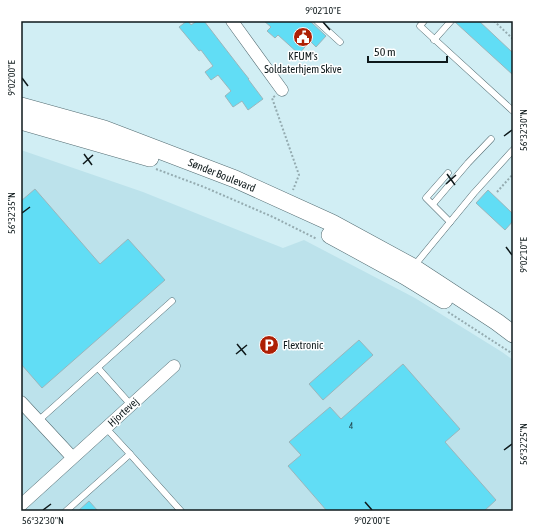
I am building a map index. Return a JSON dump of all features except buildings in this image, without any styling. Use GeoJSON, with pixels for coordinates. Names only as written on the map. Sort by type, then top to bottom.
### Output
{"type":"FeatureCollection","features":[{"type":"Feature","properties":{"kind":"main road","name":"Sønder Boulevard"},"geometry":{"type":"LineString","coordinates":[[21,106],[104,129],[235,179],[332,223],[409,272],[497,322],[513,334]]}},
{"type":"Feature","properties":{"kind":"main road","name":"Sønder Boulevard"},"geometry":{"type":"LineString","coordinates":[[21,121],[136,153],[200,175],[304,220],[409,272],[513,346]]}},
{"type":"Feature","properties":{"kind":"street"},"geometry":{"type":"LineString","coordinates":[[232,21],[282,90]]}},
{"type":"Feature","properties":{"kind":"street","name":"Hjortevej"},"geometry":{"type":"LineString","coordinates":[[21,504],[174,366]]}},
{"type":"Feature","properties":{"kind":"street"},"geometry":{"type":"LineString","coordinates":[[21,402],[72,458]]}},
{"type":"Feature","properties":{"kind":"lane"},"geometry":{"type":"LineString","coordinates":[[317,21],[340,42]]}},
{"type":"Feature","properties":{"kind":"lane"},"geometry":{"type":"LineString","coordinates":[[424,21],[420,26],[513,111]]}},
{"type":"Feature","properties":{"kind":"lane"},"geometry":{"type":"LineString","coordinates":[[434,40],[451,21]]}},
{"type":"Feature","properties":{"kind":"lane"},"geometry":{"type":"LineString","coordinates":[[433,204],[491,139]]}},
{"type":"Feature","properties":{"kind":"lane"},"geometry":{"type":"LineString","coordinates":[[409,272],[474,193],[513,150]]}},
{"type":"Feature","properties":{"kind":"lane"},"geometry":{"type":"LineString","coordinates":[[448,173],[426,198],[450,222]]}},
{"type":"Feature","properties":{"kind":"lane"},"geometry":{"type":"LineString","coordinates":[[38,421],[172,301]]}},
{"type":"Feature","properties":{"kind":"lane"},"geometry":{"type":"LineString","coordinates":[[98,368],[131,405]]}},
{"type":"Feature","properties":{"kind":"lane"},"geometry":{"type":"LineString","coordinates":[[106,428],[181,511]]}},
{"type":"Feature","properties":{"kind":"lane"},"geometry":{"type":"LineString","coordinates":[[66,511],[130,454]]}},
{"type":"Feature","properties":{"kind":"path"},"geometry":{"type":"LineString","coordinates":[[494,21],[513,39]]}},
{"type":"Feature","properties":{"kind":"path"},"geometry":{"type":"LineString","coordinates":[[282,90],[272,98],[299,176],[294,190]]}},
{"type":"Feature","properties":{"kind":"path"},"geometry":{"type":"LineString","coordinates":[[154,168],[204,187],[273,217],[320,240]]}},
{"type":"Feature","properties":{"kind":"path"},"geometry":{"type":"LineString","coordinates":[[497,192],[513,174]]}},
{"type":"Feature","properties":{"kind":"path"},"geometry":{"type":"LineString","coordinates":[[448,312],[513,354]]}},
{"type":"Feature","properties":{"kind":"shaded area"},"geometry":{"type":"Polygon","coordinates":[[[21,150],[143,192],[283,248],[304,240],[415,298],[513,360],[513,511],[21,511],[21,150]]]}},
{"type":"Feature","properties":{"kind":"place","name":"KFUM's Soldaterhjem Skive"},"geometry":{"type":"Point","coordinates":[303,37]}},
{"type":"Feature","properties":{"kind":"place","name":"Flextronic"},"geometry":{"type":"Point","coordinates":[269,345]}}]}
